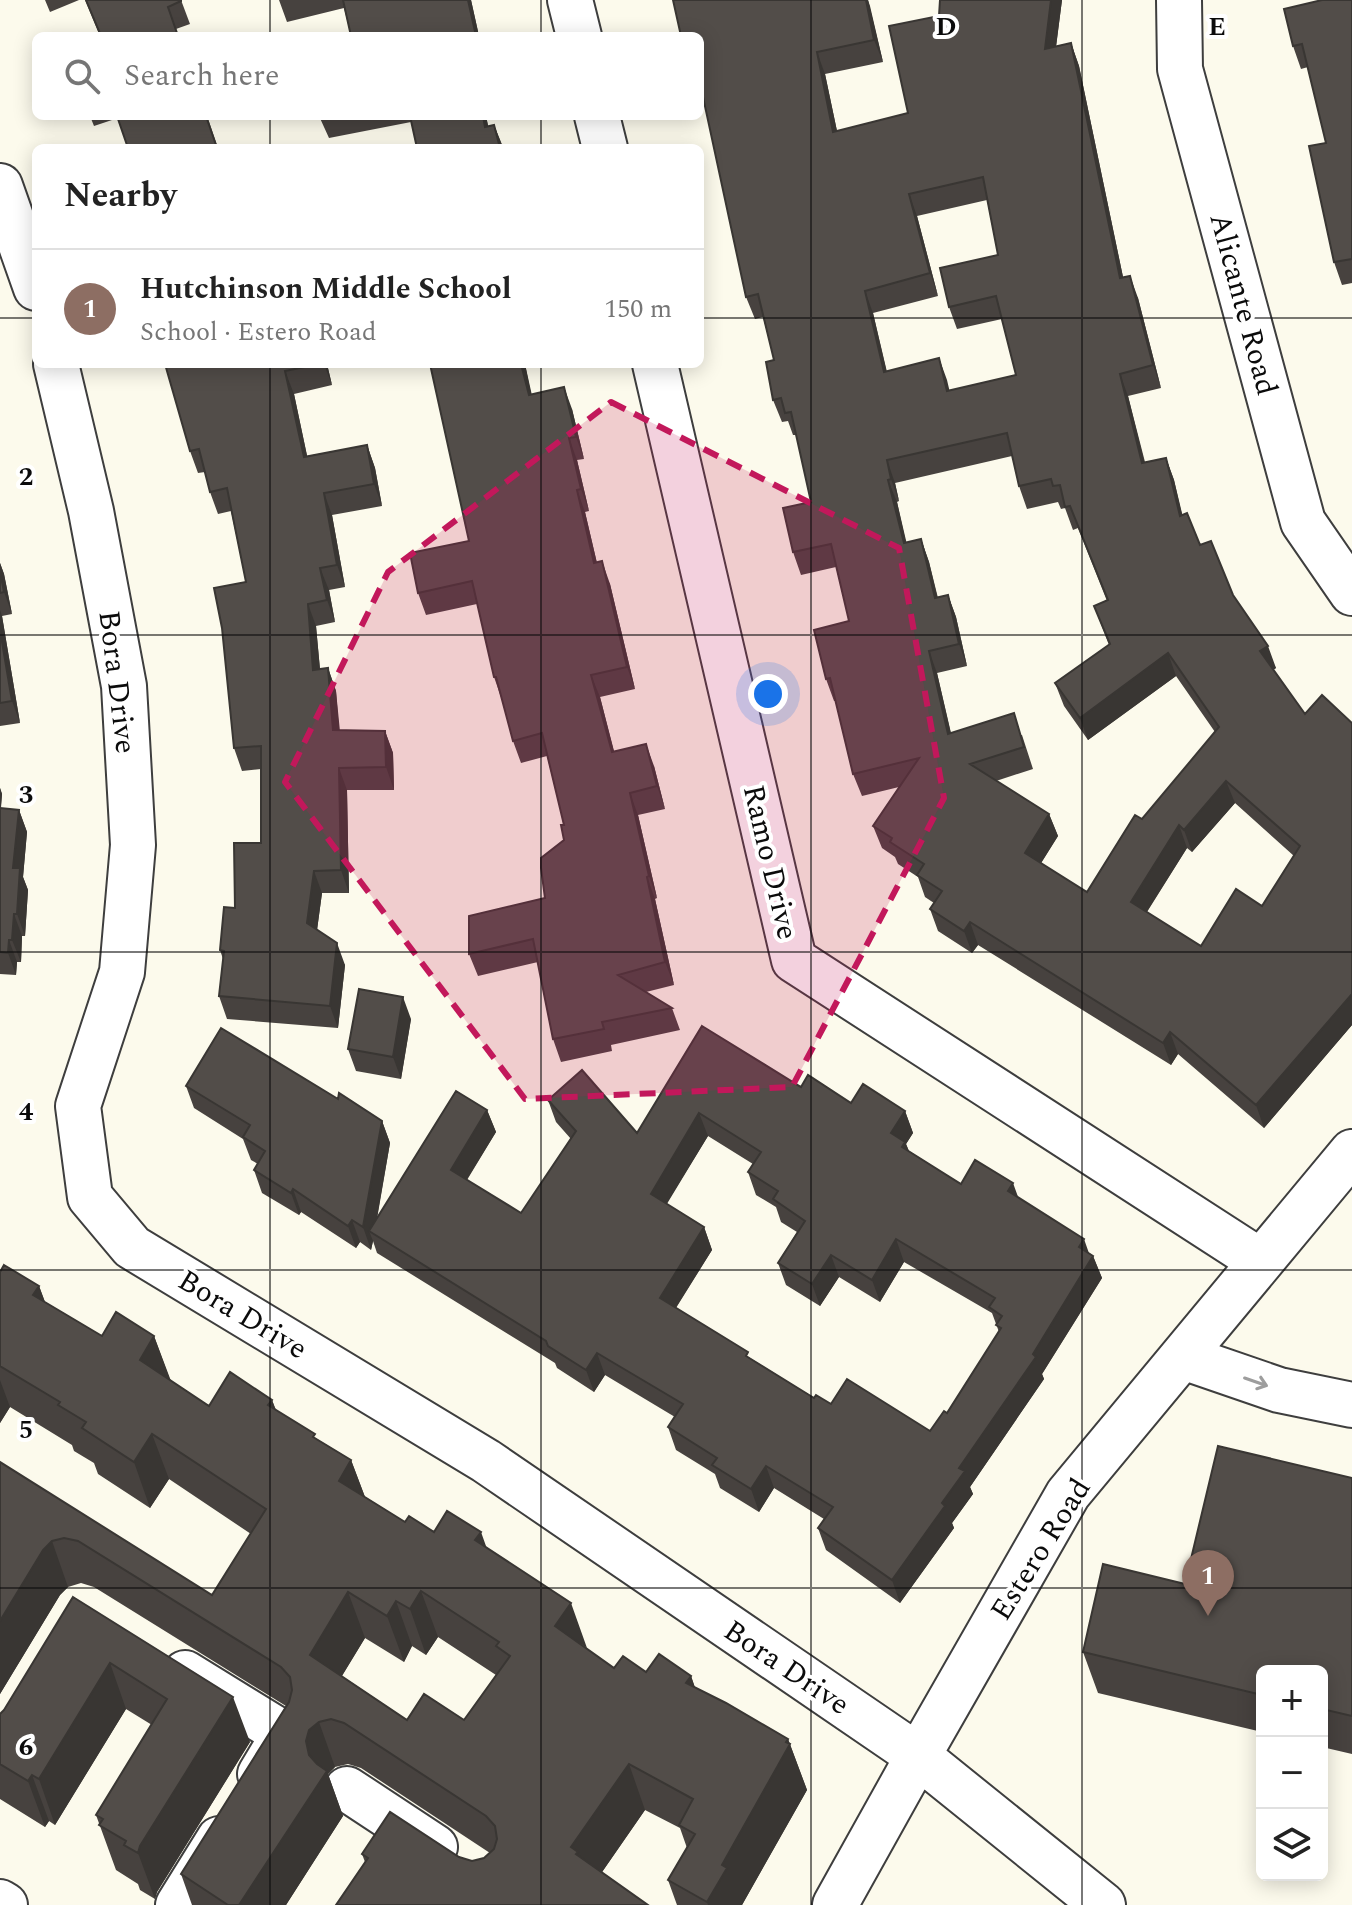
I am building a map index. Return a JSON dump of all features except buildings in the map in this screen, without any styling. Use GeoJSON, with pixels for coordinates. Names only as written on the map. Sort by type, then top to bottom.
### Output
{"type":"FeatureCollection","features":[{"type":"Feature","properties":{"kind":"street"},"geometry":{"type":"LineString","coordinates":[[570,0],[578,32]]}},
{"type":"Feature","properties":{"kind":"street","name":"Alicante Road"},"geometry":{"type":"LineString","coordinates":[[1179,0],[1180,69],[1303,522],[1352,593]]}},
{"type":"Feature","properties":{"kind":"street"},"geometry":{"type":"LineString","coordinates":[[598,120],[604,144]]}},
{"type":"Feature","properties":{"kind":"street"},"geometry":{"type":"LineString","coordinates":[[0,186],[32,277]]}},
{"type":"Feature","properties":{"kind":"street","name":"Bora Drive"},"geometry":{"type":"LineString","coordinates":[[57,368],[91,511],[124,686],[133,845],[122,972],[78,1106],[90,1197],[132,1247],[486,1461],[918,1756],[1103,1905]]}},
{"type":"Feature","properties":{"kind":"street","name":"Ramo Drive"},"geometry":{"type":"LineString","coordinates":[[656,368],[794,960],[1260,1261]]}},
{"type":"Feature","properties":{"kind":"street","name":"Estero Road"},"geometry":{"type":"LineString","coordinates":[[835,1905],[1068,1494],[1352,1152]]}},
{"type":"Feature","properties":{"kind":"street"},"geometry":{"type":"LineString","coordinates":[[1183,1357],[1279,1390],[1352,1405]]}},
{"type":"Feature","properties":{"kind":"street"},"geometry":{"type":"LineString","coordinates":[[149,1650],[284,1734],[178,1905]]}},
{"type":"Feature","properties":{"kind":"street"},"geometry":{"type":"LineString","coordinates":[[347,1789],[385,1840],[463,1865]]}},
{"type":"Feature","properties":{"kind":"street"},"geometry":{"type":"LineString","coordinates":[[0,1902],[5,1905]]}},
{"type":"Feature","properties":{"kind":"highlighted area"},"geometry":{"type":"Polygon","coordinates":[[[611,402],[899,548],[944,798],[792,1087],[525,1099],[285,782],[388,572],[611,402]]]}},
{"type":"Feature","properties":{"kind":"place","name":"Hutchinson Middle School"},"geometry":{"type":"Point","coordinates":[1208,1616]}}]}
